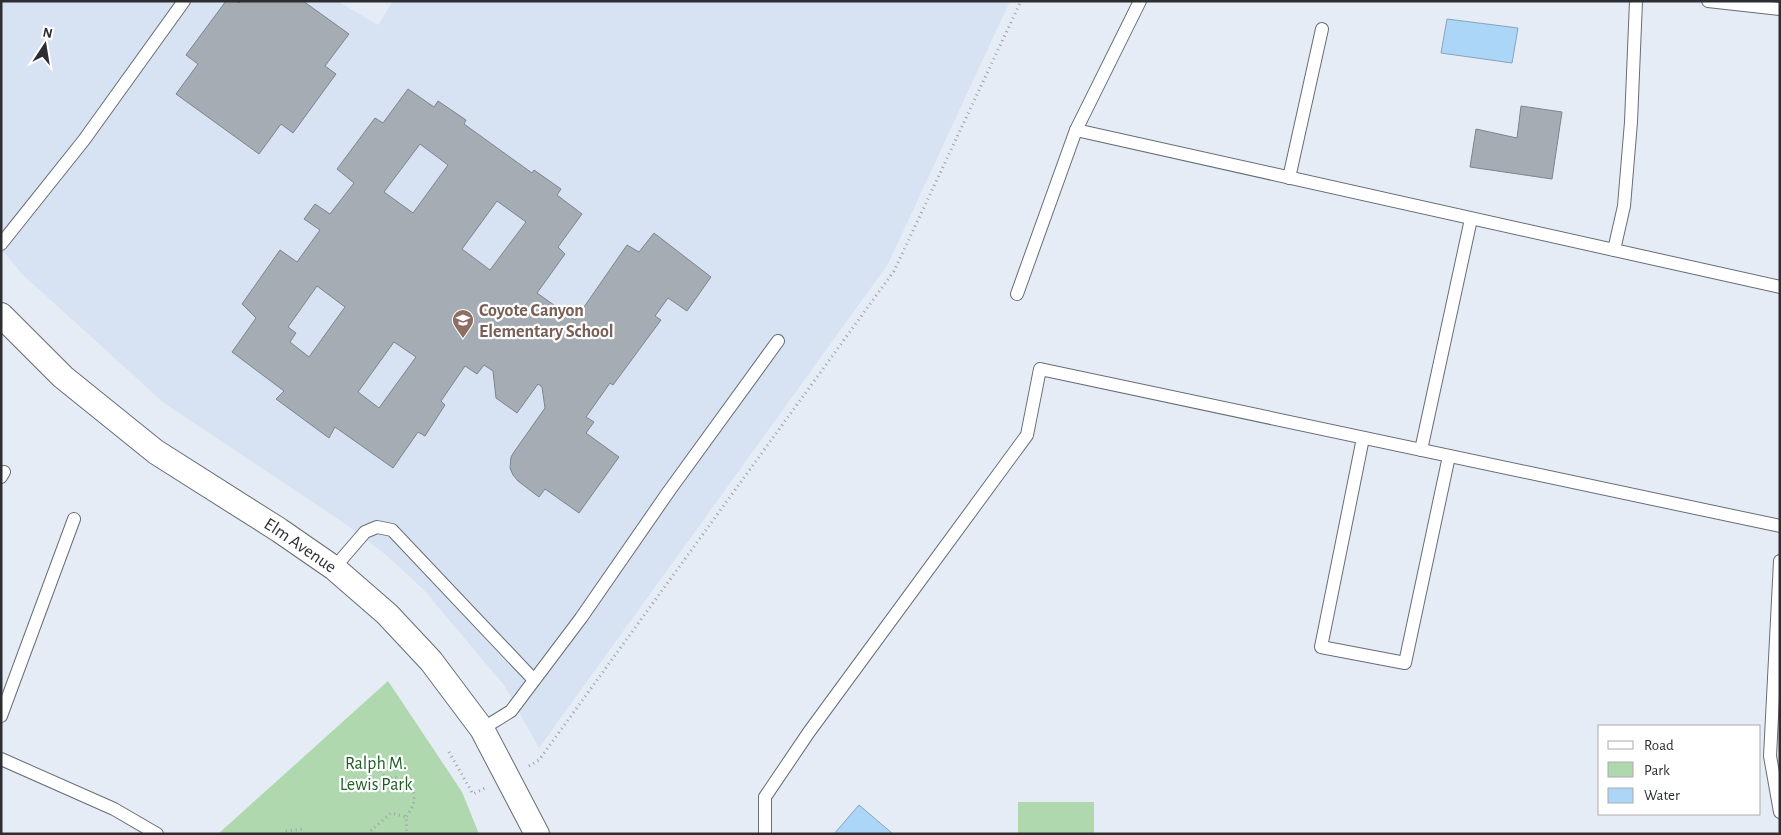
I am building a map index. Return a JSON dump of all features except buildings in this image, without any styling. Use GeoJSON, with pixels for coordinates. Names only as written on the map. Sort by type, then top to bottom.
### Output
{"type":"FeatureCollection","features":[{"type":"Feature","properties":{"kind":"street","name":"Elm Avenue"},"geometry":{"type":"LineString","coordinates":[[1,315],[63,377],[156,452],[280,530],[334,568],[387,614],[431,661],[482,729],[537,834]]}},
{"type":"Feature","properties":{"kind":"lane"},"geometry":{"type":"LineString","coordinates":[[1,244],[84,140],[184,1]]}},
{"type":"Feature","properties":{"kind":"lane"},"geometry":{"type":"LineString","coordinates":[[1017,294],[1076,130],[1140,1]]}},
{"type":"Feature","properties":{"kind":"lane"},"geometry":{"type":"LineString","coordinates":[[1614,250],[1624,206],[1631,122],[1636,1]]}},
{"type":"Feature","properties":{"kind":"lane"},"geometry":{"type":"LineString","coordinates":[[1708,1],[1780,9]]}},
{"type":"Feature","properties":{"kind":"lane"},"geometry":{"type":"LineString","coordinates":[[1289,178],[1322,29]]}},
{"type":"Feature","properties":{"kind":"lane"},"geometry":{"type":"LineString","coordinates":[[1076,130],[1780,287]]}},
{"type":"Feature","properties":{"kind":"lane"},"geometry":{"type":"LineString","coordinates":[[1421,450],[1471,219]]}},
{"type":"Feature","properties":{"kind":"lane"},"geometry":{"type":"LineString","coordinates":[[482,729],[512,711],[581,618],[669,491],[778,341]]}},
{"type":"Feature","properties":{"kind":"lane"},"geometry":{"type":"LineString","coordinates":[[765,834],[765,797],[809,732],[1027,435],[1040,369],[1780,526]]}},
{"type":"Feature","properties":{"kind":"lane"},"geometry":{"type":"LineString","coordinates":[[1364,438],[1321,647],[1405,663],[1449,456]]}},
{"type":"Feature","properties":{"kind":"lane"},"geometry":{"type":"LineString","coordinates":[[1,716],[74,519]]}},
{"type":"Feature","properties":{"kind":"lane"},"geometry":{"type":"LineString","coordinates":[[334,568],[365,532],[377,527],[392,530],[534,680]]}},
{"type":"Feature","properties":{"kind":"lane"},"geometry":{"type":"LineString","coordinates":[[1780,561],[1770,756],[1780,812]]}},
{"type":"Feature","properties":{"kind":"lane"},"geometry":{"type":"LineString","coordinates":[[1,759],[114,809],[157,834]]}},
{"type":"Feature","properties":{"kind":"path"},"geometry":{"type":"LineString","coordinates":[[539,760],[894,271],[1021,1]]}},
{"type":"Feature","properties":{"kind":"path"},"geometry":{"type":"LineString","coordinates":[[449,752],[473,794]]}},
{"type":"Feature","properties":{"kind":"path"},"geometry":{"type":"LineString","coordinates":[[375,762],[386,779],[394,777],[408,782],[414,792],[413,806],[406,817],[407,834]]}},
{"type":"Feature","properties":{"kind":"path"},"geometry":{"type":"LineString","coordinates":[[367,834],[391,814],[406,817]]}},
{"type":"Feature","properties":{"kind":"path"},"geometry":{"type":"LineString","coordinates":[[285,833],[305,829]]}},
{"type":"Feature","properties":{"kind":"shaded area","name":"Coyote Canyon Elementary School"},"geometry":{"type":"Polygon","coordinates":[[[1,1],[337,1],[378,25],[393,1],[1010,1],[888,264],[539,748],[504,685],[423,589],[385,554],[344,523],[164,403],[22,274],[1,249],[1,1]]]}},
{"type":"Feature","properties":{"kind":"green space","name":"Ralph M. Lewis Park"},"geometry":{"type":"Polygon","coordinates":[[[388,681],[462,792],[479,834],[218,834],[388,681]]]}},
{"type":"Feature","properties":{"kind":"green space"},"geometry":{"type":"Polygon","coordinates":[[[1018,802],[1094,802],[1094,834],[1018,834],[1018,802]]]}},
{"type":"Feature","properties":{"kind":"water"},"geometry":{"type":"Polygon","coordinates":[[[1447,19],[1518,28],[1512,63],[1441,53],[1447,19]]]}},
{"type":"Feature","properties":{"kind":"water"},"geometry":{"type":"Polygon","coordinates":[[[859,805],[893,834],[834,834],[859,805]]]}},
{"type":"Feature","properties":{"kind":"place","name":"Coyote Canyon Elementary School"},"geometry":{"type":"Point","coordinates":[463,339]}}]}
